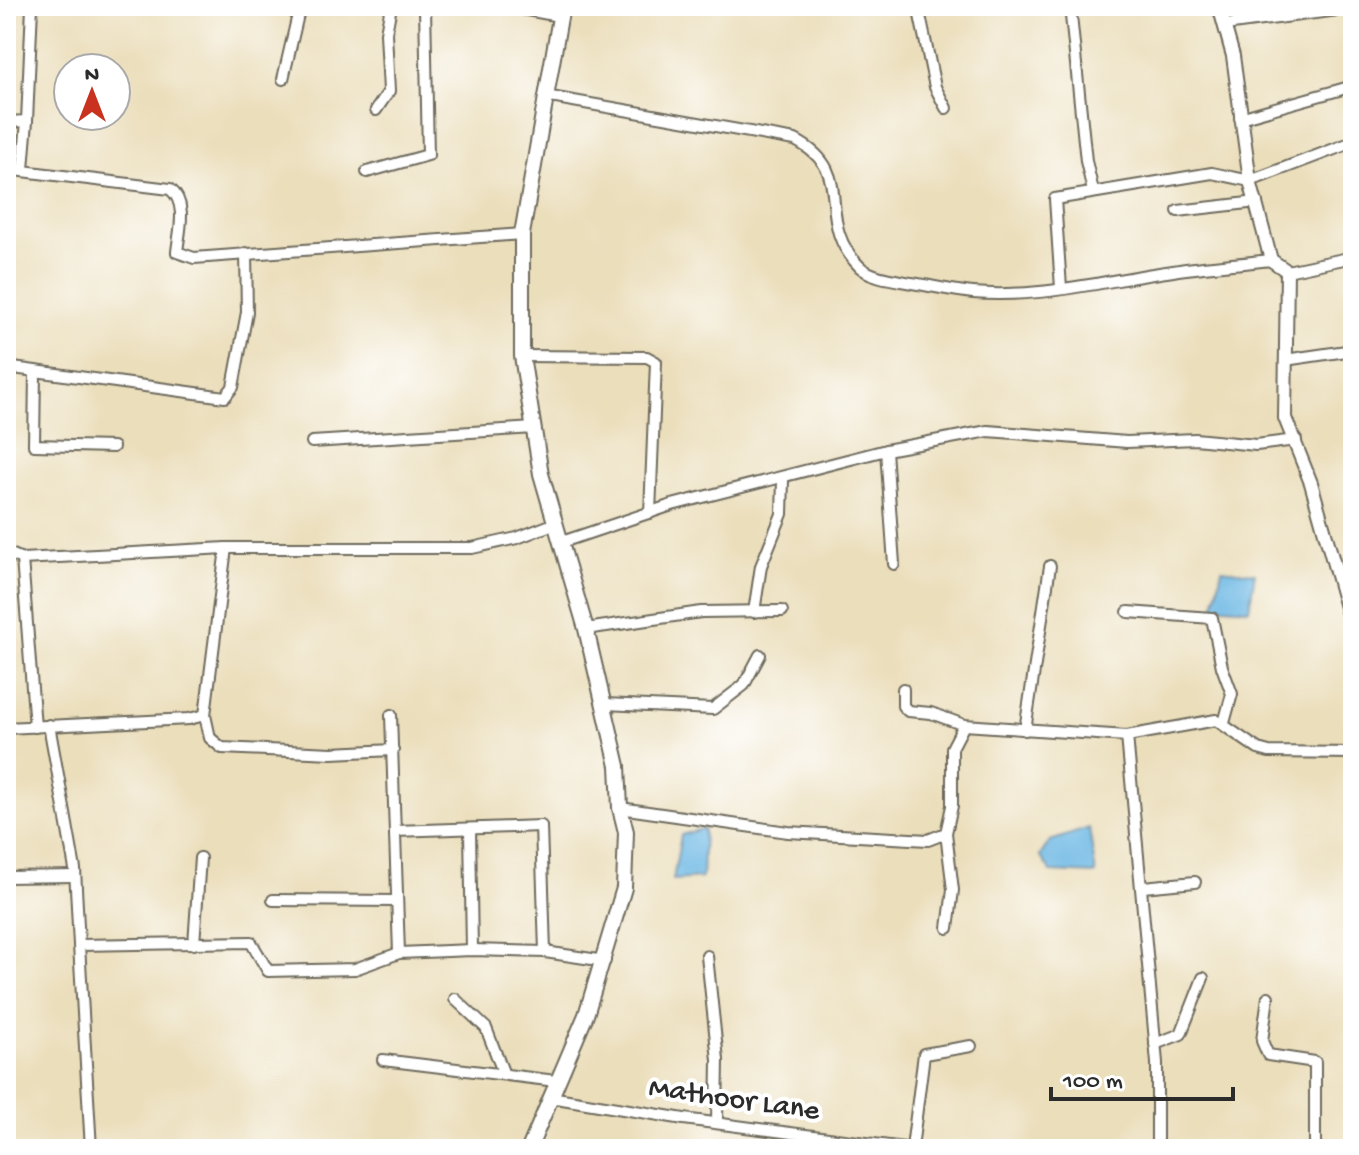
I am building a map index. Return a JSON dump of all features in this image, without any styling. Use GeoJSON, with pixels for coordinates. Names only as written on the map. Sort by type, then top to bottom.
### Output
{"type":"FeatureCollection","features":[{"type":"Feature","properties":{"kind":"main road"},"geometry":{"type":"LineString","coordinates":[[529,1149],[605,961],[624,888],[626,832],[620,808],[618,766],[605,704],[541,474],[522,356],[522,234],[560,11]]}},
{"type":"Feature","properties":{"kind":"street"},"geometry":{"type":"LineString","coordinates":[[23,169],[32,6]]}},
{"type":"Feature","properties":{"kind":"street"},"geometry":{"type":"LineString","coordinates":[[283,79],[300,6]]}},
{"type":"Feature","properties":{"kind":"street"},"geometry":{"type":"LineString","coordinates":[[376,110],[389,91],[386,33],[391,6]]}},
{"type":"Feature","properties":{"kind":"street"},"geometry":{"type":"LineString","coordinates":[[367,172],[428,155],[425,6]]}},
{"type":"Feature","properties":{"kind":"street"},"geometry":{"type":"LineString","coordinates":[[506,6],[560,11]]}},
{"type":"Feature","properties":{"kind":"street"},"geometry":{"type":"LineString","coordinates":[[918,6],[935,87],[946,108]]}},
{"type":"Feature","properties":{"kind":"street"},"geometry":{"type":"LineString","coordinates":[[1070,6],[1086,161],[1093,191]]}},
{"type":"Feature","properties":{"kind":"street"},"geometry":{"type":"LineString","coordinates":[[1219,6],[1233,56],[1250,181],[1271,260],[1287,271],[1353,257]]}},
{"type":"Feature","properties":{"kind":"street"},"geometry":{"type":"LineString","coordinates":[[1225,25],[1353,8]]}},
{"type":"Feature","properties":{"kind":"street"},"geometry":{"type":"LineString","coordinates":[[1240,118],[1353,86]]}},
{"type":"Feature","properties":{"kind":"street"},"geometry":{"type":"LineString","coordinates":[[545,96],[795,140],[816,151],[823,158],[832,181],[835,229],[848,254],[864,271],[892,279],[973,293],[1061,288],[1271,260]]}},
{"type":"Feature","properties":{"kind":"street"},"geometry":{"type":"LineString","coordinates":[[6,122],[27,121]]}},
{"type":"Feature","properties":{"kind":"street"},"geometry":{"type":"LineString","coordinates":[[1061,288],[1055,199],[1212,173],[1250,181],[1353,142]]}},
{"type":"Feature","properties":{"kind":"street"},"geometry":{"type":"LineString","coordinates":[[6,169],[23,169],[49,177],[170,189],[177,195],[181,208],[177,252],[194,258],[522,234]]}},
{"type":"Feature","properties":{"kind":"street"},"geometry":{"type":"LineString","coordinates":[[1178,211],[1257,202]]}},
{"type":"Feature","properties":{"kind":"street"},"geometry":{"type":"LineString","coordinates":[[6,367],[225,397],[233,387],[247,312],[246,253]]}},
{"type":"Feature","properties":{"kind":"street"},"geometry":{"type":"LineString","coordinates":[[1287,271],[1285,418],[1296,440],[1336,562],[1353,632]]}},
{"type":"Feature","properties":{"kind":"street"},"geometry":{"type":"LineString","coordinates":[[1285,360],[1353,350]]}},
{"type":"Feature","properties":{"kind":"street"},"geometry":{"type":"LineString","coordinates":[[522,356],[647,357],[656,362],[650,513]]}},
{"type":"Feature","properties":{"kind":"street"},"geometry":{"type":"LineString","coordinates":[[35,372],[34,445],[113,447]]}},
{"type":"Feature","properties":{"kind":"street"},"geometry":{"type":"LineString","coordinates":[[312,442],[534,428]]}},
{"type":"Feature","properties":{"kind":"street"},"geometry":{"type":"LineString","coordinates":[[562,542],[650,513],[783,480],[886,450],[997,430],[1056,438],[1127,442],[1195,439],[1256,445],[1296,440]]}},
{"type":"Feature","properties":{"kind":"street"},"geometry":{"type":"LineString","coordinates":[[886,450],[894,564]]}},
{"type":"Feature","properties":{"kind":"street"},"geometry":{"type":"LineString","coordinates":[[754,612],[761,566],[782,514],[783,480]]}},
{"type":"Feature","properties":{"kind":"street"},"geometry":{"type":"LineString","coordinates":[[6,552],[22,559],[226,548],[472,548],[517,538],[556,523]]}},
{"type":"Feature","properties":{"kind":"street"},"geometry":{"type":"LineString","coordinates":[[226,548],[205,715],[210,738],[222,748],[332,753],[393,750]]}},
{"type":"Feature","properties":{"kind":"street"},"geometry":{"type":"LineString","coordinates":[[22,559],[35,727]]}},
{"type":"Feature","properties":{"kind":"street"},"geometry":{"type":"LineString","coordinates":[[1025,730],[1050,566]]}},
{"type":"Feature","properties":{"kind":"street"},"geometry":{"type":"LineString","coordinates":[[586,629],[701,612],[782,611]]}},
{"type":"Feature","properties":{"kind":"street"},"geometry":{"type":"LineString","coordinates":[[1128,612],[1212,618],[1222,667],[1232,694],[1224,723]]}},
{"type":"Feature","properties":{"kind":"street"},"geometry":{"type":"LineString","coordinates":[[605,704],[713,709],[744,685],[760,655]]}},
{"type":"Feature","properties":{"kind":"street"},"geometry":{"type":"LineString","coordinates":[[903,689],[903,706],[908,711],[931,713],[964,725],[1000,725],[1025,730],[1127,736],[1205,720],[1224,723],[1258,749],[1269,752],[1353,753]]}},
{"type":"Feature","properties":{"kind":"street"},"geometry":{"type":"LineString","coordinates":[[6,728],[189,719],[205,715]]}},
{"type":"Feature","properties":{"kind":"street"},"geometry":{"type":"LineString","coordinates":[[391,715],[399,953]]}},
{"type":"Feature","properties":{"kind":"street"},"geometry":{"type":"LineString","coordinates":[[49,725],[75,876],[91,1149]]}},
{"type":"Feature","properties":{"kind":"street"},"geometry":{"type":"LineString","coordinates":[[948,928],[953,890],[946,833],[952,806],[952,748],[964,725]]}},
{"type":"Feature","properties":{"kind":"street"},"geometry":{"type":"LineString","coordinates":[[1127,736],[1155,1044],[1157,1149]]}},
{"type":"Feature","properties":{"kind":"street"},"geometry":{"type":"LineString","coordinates":[[620,808],[788,832],[928,840],[946,833]]}},
{"type":"Feature","properties":{"kind":"street"},"geometry":{"type":"LineString","coordinates":[[395,831],[541,826],[545,952]]}},
{"type":"Feature","properties":{"kind":"street"},"geometry":{"type":"LineString","coordinates":[[470,830],[472,950]]}},
{"type":"Feature","properties":{"kind":"street"},"geometry":{"type":"LineString","coordinates":[[194,944],[200,858]]}},
{"type":"Feature","properties":{"kind":"street"},"geometry":{"type":"LineString","coordinates":[[6,877],[75,876]]}},
{"type":"Feature","properties":{"kind":"street"},"geometry":{"type":"LineString","coordinates":[[1143,887],[1195,882]]}},
{"type":"Feature","properties":{"kind":"street"},"geometry":{"type":"LineString","coordinates":[[273,900],[397,901]]}},
{"type":"Feature","properties":{"kind":"street"},"geometry":{"type":"LineString","coordinates":[[79,945],[251,942],[268,971],[355,969],[399,953],[472,950],[545,952],[605,961]]}},
{"type":"Feature","properties":{"kind":"street"},"geometry":{"type":"LineString","coordinates":[[707,956],[718,1060],[717,1122]]}},
{"type":"Feature","properties":{"kind":"street"},"geometry":{"type":"LineString","coordinates":[[1155,1044],[1181,1034],[1203,978]]}},
{"type":"Feature","properties":{"kind":"street"},"geometry":{"type":"LineString","coordinates":[[1268,997],[1262,1041],[1268,1055],[1315,1062],[1315,1149]]}},
{"type":"Feature","properties":{"kind":"street"},"geometry":{"type":"LineString","coordinates":[[455,999],[486,1028],[503,1072]]}},
{"type":"Feature","properties":{"kind":"street"},"geometry":{"type":"LineString","coordinates":[[912,1149],[924,1054],[971,1046]]}},
{"type":"Feature","properties":{"kind":"street"},"geometry":{"type":"LineString","coordinates":[[383,1060],[503,1072],[556,1081]]}},
{"type":"Feature","properties":{"kind":"street","name":"Mathoor Lane"},"geometry":{"type":"LineString","coordinates":[[550,1097],[912,1149]]}},
{"type":"Feature","properties":{"kind":"water"},"geometry":{"type":"Polygon","coordinates":[[[1222,569],[1255,573],[1249,609],[1214,606],[1222,569]]]}},
{"type":"Feature","properties":{"kind":"water"},"geometry":{"type":"Polygon","coordinates":[[[704,828],[702,878],[673,880],[681,835],[704,828]]]}},
{"type":"Feature","properties":{"kind":"water"},"geometry":{"type":"Polygon","coordinates":[[[1089,828],[1096,874],[1051,872],[1040,856],[1050,841],[1089,828]]]}}]}
